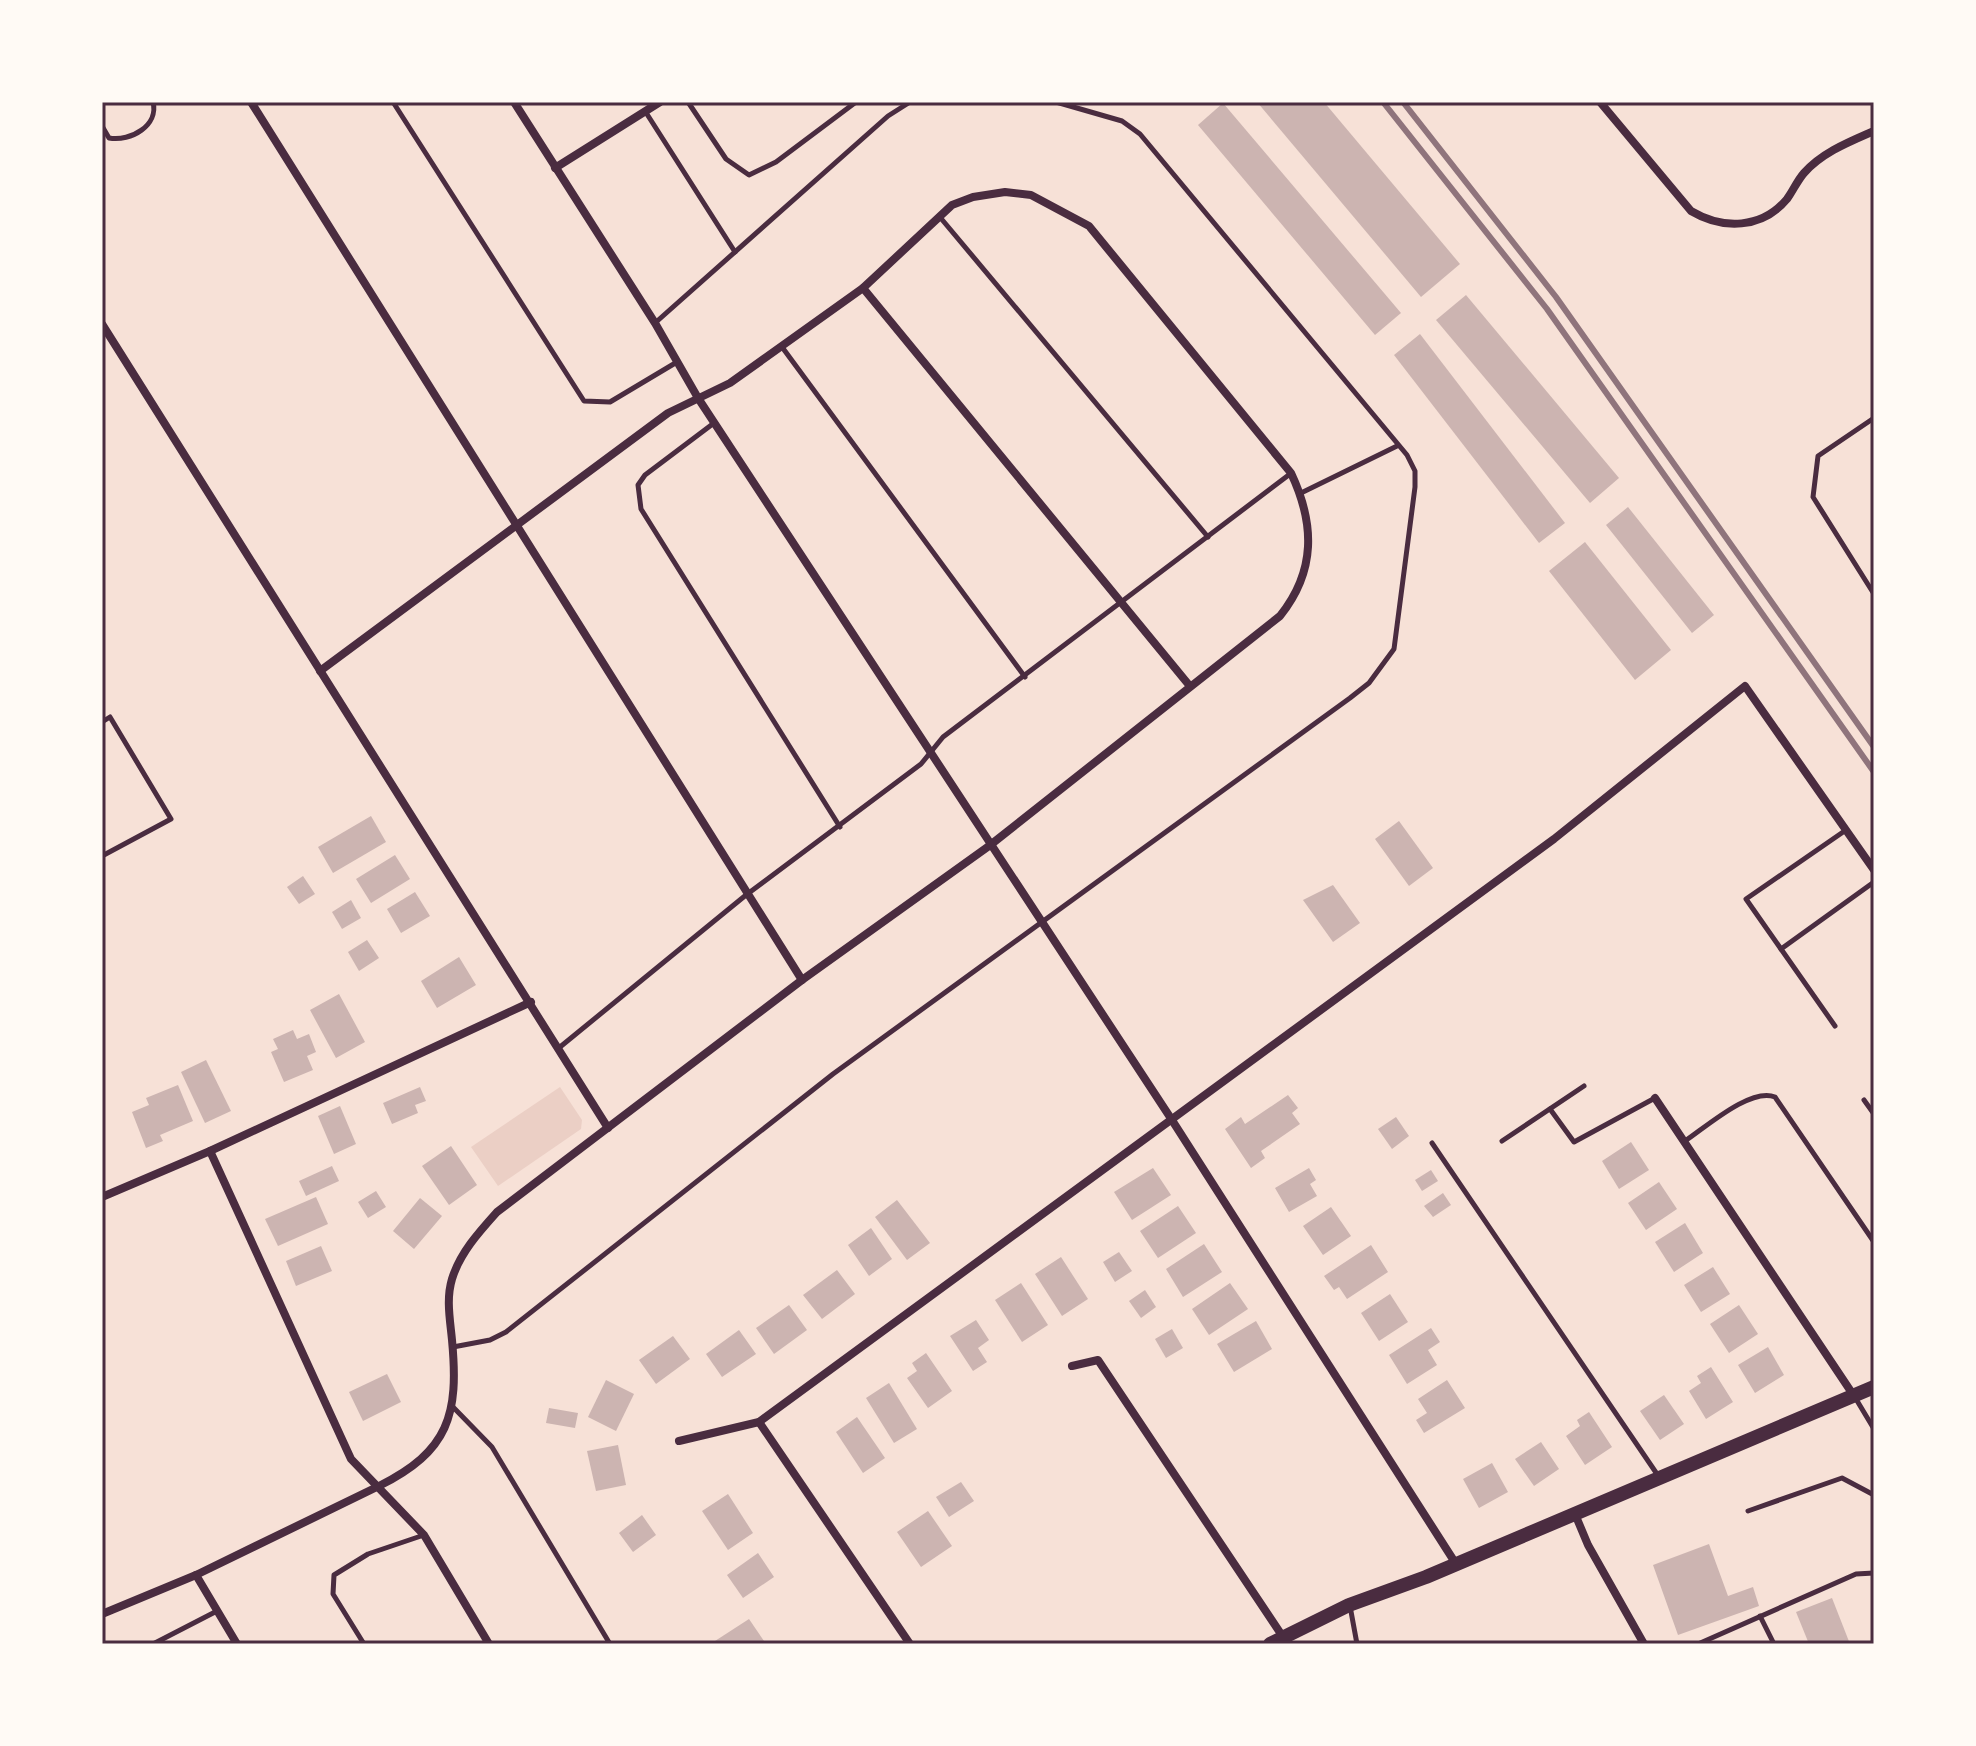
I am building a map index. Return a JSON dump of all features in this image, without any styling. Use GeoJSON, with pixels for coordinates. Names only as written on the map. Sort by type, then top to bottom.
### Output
{"type":"FeatureCollection","features":[{"type":"Feature","properties":{"kind":"main road"},"geometry":{"type":"LineString","coordinates":[[1276,1640],[1349,1605],[1456,1564],[1874,1387]]}},
{"type":"Feature","properties":{"kind":"street"},"geometry":{"type":"LineString","coordinates":[[251,102],[802,980]]}},
{"type":"Feature","properties":{"kind":"street"},"geometry":{"type":"LineString","coordinates":[[514,102],[655,323],[698,398],[989,846],[1170,1117],[1456,1564]]}},
{"type":"Feature","properties":{"kind":"street"},"geometry":{"type":"LineString","coordinates":[[555,168],[660,102]]}},
{"type":"Feature","properties":{"kind":"street"},"geometry":{"type":"LineString","coordinates":[[1600,102],[1691,211],[1707,221],[1724,224],[1759,221],[1785,201],[1805,172],[1833,149],[1874,131]]}},
{"type":"Feature","properties":{"kind":"street"},"geometry":{"type":"LineString","coordinates":[[102,1614],[196,1575],[379,1486],[408,1471],[433,1450],[442,1437],[453,1407],[448,1302],[452,1278],[478,1233],[497,1212],[802,980],[989,846],[1280,616],[1294,599],[1309,558],[1307,516],[1291,473],[1089,226],[1031,195],[1005,192],[952,205],[863,288],[730,383],[668,413],[320,671]]}},
{"type":"Feature","properties":{"kind":"street"},"geometry":{"type":"LineString","coordinates":[[863,288],[1189,685]]}},
{"type":"Feature","properties":{"kind":"street"},"geometry":{"type":"LineString","coordinates":[[102,324],[560,1047],[608,1128]]}},
{"type":"Feature","properties":{"kind":"street"},"geometry":{"type":"LineString","coordinates":[[679,1441],[759,1422],[1170,1117],[1554,839],[1745,686],[1874,870]]}},
{"type":"Feature","properties":{"kind":"street"},"geometry":{"type":"LineString","coordinates":[[102,1197],[210,1151],[531,1002]]}},
{"type":"Feature","properties":{"kind":"street"},"geometry":{"type":"LineString","coordinates":[[1655,1098],[1854,1396]]}},
{"type":"Feature","properties":{"kind":"street"},"geometry":{"type":"LineString","coordinates":[[210,1151],[351,1459],[424,1535],[489,1644]]}},
{"type":"Feature","properties":{"kind":"street"},"geometry":{"type":"LineString","coordinates":[[1072,1366],[1098,1360],[1276,1640]]}},
{"type":"Feature","properties":{"kind":"street"},"geometry":{"type":"LineString","coordinates":[[759,1422],[910,1644]]}},
{"type":"Feature","properties":{"kind":"street"},"geometry":{"type":"LineString","coordinates":[[1575,1514],[1588,1545],[1644,1644]]}},
{"type":"Feature","properties":{"kind":"street"},"geometry":{"type":"LineString","coordinates":[[196,1575],[237,1644]]}},
{"type":"Feature","properties":{"kind":"lane"},"geometry":{"type":"LineString","coordinates":[[102,126],[109,138],[115,140],[140,131],[153,121],[156,114],[153,102]]}},
{"type":"Feature","properties":{"kind":"lane"},"geometry":{"type":"LineString","coordinates":[[393,102],[584,401],[610,402],[677,361]]}},
{"type":"Feature","properties":{"kind":"lane"},"geometry":{"type":"LineString","coordinates":[[688,102],[726,159],[749,175],[757,175],[856,102]]}},
{"type":"Feature","properties":{"kind":"lane"},"geometry":{"type":"LineString","coordinates":[[655,323],[888,116],[910,102]]}},
{"type":"Feature","properties":{"kind":"lane"},"geometry":{"type":"LineString","coordinates":[[452,1347],[490,1340],[506,1332],[833,1074],[1258,768],[1369,683],[1384,667],[1394,649],[1415,471],[1140,134],[1122,121],[1056,102]]}},
{"type":"Feature","properties":{"kind":"lane"},"geometry":{"type":"LineString","coordinates":[[645,110],[735,252]]}},
{"type":"Feature","properties":{"kind":"lane"},"geometry":{"type":"LineString","coordinates":[[938,215],[1208,537]]}},
{"type":"Feature","properties":{"kind":"lane"},"geometry":{"type":"LineString","coordinates":[[782,347],[1025,677]]}},
{"type":"Feature","properties":{"kind":"lane"},"geometry":{"type":"LineString","coordinates":[[1874,418],[1818,456],[1813,497],[1874,594]]}},
{"type":"Feature","properties":{"kind":"lane"},"geometry":{"type":"LineString","coordinates":[[715,423],[645,475],[638,485],[641,509],[840,827]]}},
{"type":"Feature","properties":{"kind":"lane"},"geometry":{"type":"LineString","coordinates":[[1301,493],[1397,446]]}},
{"type":"Feature","properties":{"kind":"lane"},"geometry":{"type":"LineString","coordinates":[[560,1047],[746,895],[840,827],[930,754],[943,737],[1291,473]]}},
{"type":"Feature","properties":{"kind":"lane"},"geometry":{"type":"LineString","coordinates":[[102,722],[110,717],[171,819],[102,856]]}},
{"type":"Feature","properties":{"kind":"lane"},"geometry":{"type":"LineString","coordinates":[[1835,1026],[1746,899],[1846,830]]}},
{"type":"Feature","properties":{"kind":"lane"},"geometry":{"type":"LineString","coordinates":[[1781,949],[1874,882]]}},
{"type":"Feature","properties":{"kind":"lane"},"geometry":{"type":"LineString","coordinates":[[1502,1141],[1584,1086]]}},
{"type":"Feature","properties":{"kind":"lane"},"geometry":{"type":"LineString","coordinates":[[1684,1142],[1746,1099],[1770,1095],[1788,1112],[1874,1242]]}},
{"type":"Feature","properties":{"kind":"lane"},"geometry":{"type":"LineString","coordinates":[[1550,1109],[1574,1142],[1655,1098]]}},
{"type":"Feature","properties":{"kind":"lane"},"geometry":{"type":"LineString","coordinates":[[1864,1100],[1874,1114]]}},
{"type":"Feature","properties":{"kind":"lane"},"geometry":{"type":"LineString","coordinates":[[1432,1143],[1660,1478]]}},
{"type":"Feature","properties":{"kind":"lane"},"geometry":{"type":"LineString","coordinates":[[1854,1396],[1874,1429]]}},
{"type":"Feature","properties":{"kind":"lane"},"geometry":{"type":"LineString","coordinates":[[453,1407],[492,1447],[610,1644]]}},
{"type":"Feature","properties":{"kind":"lane"},"geometry":{"type":"LineString","coordinates":[[1748,1511],[1842,1478],[1874,1495]]}},
{"type":"Feature","properties":{"kind":"lane"},"geometry":{"type":"LineString","coordinates":[[364,1644],[333,1594],[334,1575],[368,1554],[424,1535]]}},
{"type":"Feature","properties":{"kind":"lane"},"geometry":{"type":"LineString","coordinates":[[1698,1644],[1856,1574],[1874,1573]]}},
{"type":"Feature","properties":{"kind":"lane"},"geometry":{"type":"LineString","coordinates":[[1349,1605],[1357,1644]]}},
{"type":"Feature","properties":{"kind":"lane"},"geometry":{"type":"LineString","coordinates":[[153,1644],[217,1611]]}},
{"type":"Feature","properties":{"kind":"lane"},"geometry":{"type":"LineString","coordinates":[[1760,1616],[1774,1644]]}},
{"type":"Feature","properties":{"kind":"shaded area"},"geometry":{"type":"Polygon","coordinates":[[[560,1087],[582,1120],[581,1129],[498,1186],[471,1147],[560,1087]]]}},
{"type":"Feature","properties":{"kind":"building"},"geometry":{"type":"Polygon","coordinates":[[[1257,102],[1324,102],[1460,264],[1421,297],[1257,102]]]}},
{"type":"Feature","properties":{"kind":"building"},"geometry":{"type":"Polygon","coordinates":[[[1223,103],[1401,313],[1375,335],[1198,125],[1223,103]]]}},
{"type":"Feature","properties":{"kind":"building"},"geometry":{"type":"Polygon","coordinates":[[[1466,295],[1619,478],[1590,503],[1436,320],[1466,295]]]}},
{"type":"Feature","properties":{"kind":"building"},"geometry":{"type":"Polygon","coordinates":[[[1420,334],[1565,523],[1539,543],[1394,355],[1420,334]]]}},
{"type":"Feature","properties":{"kind":"building"},"geometry":{"type":"Polygon","coordinates":[[[1628,507],[1714,615],[1692,633],[1606,525],[1628,507]]]}},
{"type":"Feature","properties":{"kind":"building"},"geometry":{"type":"Polygon","coordinates":[[[1585,542],[1671,650],[1635,680],[1549,571],[1585,542]]]}},
{"type":"Feature","properties":{"kind":"building"},"geometry":{"type":"Polygon","coordinates":[[[371,816],[386,842],[333,873],[318,847],[371,816]]]}},
{"type":"Feature","properties":{"kind":"building"},"geometry":{"type":"Polygon","coordinates":[[[1399,821],[1433,868],[1409,886],[1375,839],[1399,821]]]}},
{"type":"Feature","properties":{"kind":"building"},"geometry":{"type":"Polygon","coordinates":[[[395,855],[410,879],[371,903],[356,879],[395,855]]]}},
{"type":"Feature","properties":{"kind":"building"},"geometry":{"type":"Polygon","coordinates":[[[303,876],[315,894],[299,904],[287,887],[303,876]]]}},
{"type":"Feature","properties":{"kind":"building"},"geometry":{"type":"Polygon","coordinates":[[[1333,885],[1360,923],[1333,942],[1303,900],[1333,885]]]}},
{"type":"Feature","properties":{"kind":"building"},"geometry":{"type":"Polygon","coordinates":[[[415,892],[430,916],[401,933],[387,909],[415,892]]]}},
{"type":"Feature","properties":{"kind":"building"},"geometry":{"type":"Polygon","coordinates":[[[351,900],[361,918],[342,929],[332,912],[351,900]]]}},
{"type":"Feature","properties":{"kind":"building"},"geometry":{"type":"Polygon","coordinates":[[[367,940],[379,958],[359,971],[348,952],[367,940]]]}},
{"type":"Feature","properties":{"kind":"building"},"geometry":{"type":"Polygon","coordinates":[[[459,957],[476,985],[437,1008],[421,981],[459,957]]]}},
{"type":"Feature","properties":{"kind":"building"},"geometry":{"type":"Polygon","coordinates":[[[339,994],[365,1042],[336,1058],[310,1010],[339,994]]]}},
{"type":"Feature","properties":{"kind":"building"},"geometry":{"type":"Polygon","coordinates":[[[293,1030],[297,1039],[309,1034],[316,1052],[307,1056],[313,1070],[284,1082],[271,1052],[278,1049],[273,1039],[293,1030]]]}},
{"type":"Feature","properties":{"kind":"building"},"geometry":{"type":"Polygon","coordinates":[[[206,1060],[231,1111],[205,1123],[181,1072],[206,1060]]]}},
{"type":"Feature","properties":{"kind":"building"},"geometry":{"type":"Polygon","coordinates":[[[178,1085],[193,1121],[160,1135],[163,1141],[146,1148],[132,1112],[149,1105],[146,1098],[178,1085]]]}},
{"type":"Feature","properties":{"kind":"building"},"geometry":{"type":"Polygon","coordinates":[[[420,1087],[426,1101],[415,1105],[418,1113],[392,1124],[383,1103],[420,1087]]]}},
{"type":"Feature","properties":{"kind":"building"},"geometry":{"type":"Polygon","coordinates":[[[1288,1095],[1298,1108],[1292,1113],[1300,1124],[1261,1151],[1265,1158],[1251,1168],[1225,1129],[1241,1117],[1245,1124],[1288,1095]]]}},
{"type":"Feature","properties":{"kind":"building"},"geometry":{"type":"Polygon","coordinates":[[[340,1106],[356,1144],[334,1154],[318,1116],[340,1106]]]}},
{"type":"Feature","properties":{"kind":"building"},"geometry":{"type":"Polygon","coordinates":[[[1396,1117],[1409,1136],[1392,1149],[1378,1129],[1396,1117]]]}},
{"type":"Feature","properties":{"kind":"building"},"geometry":{"type":"Polygon","coordinates":[[[1631,1142],[1649,1170],[1619,1189],[1602,1161],[1631,1142]]]}},
{"type":"Feature","properties":{"kind":"building"},"geometry":{"type":"Polygon","coordinates":[[[451,1146],[477,1185],[449,1205],[422,1166],[451,1146]]]}},
{"type":"Feature","properties":{"kind":"building"},"geometry":{"type":"Polygon","coordinates":[[[332,1166],[339,1181],[306,1196],[299,1181],[332,1166]]]}},
{"type":"Feature","properties":{"kind":"building"},"geometry":{"type":"Polygon","coordinates":[[[1153,1168],[1171,1195],[1132,1220],[1114,1192],[1153,1168]]]}},
{"type":"Feature","properties":{"kind":"building"},"geometry":{"type":"Polygon","coordinates":[[[1309,1168],[1316,1180],[1310,1184],[1317,1196],[1289,1212],[1275,1188],[1309,1168]]]}},
{"type":"Feature","properties":{"kind":"building"},"geometry":{"type":"Polygon","coordinates":[[[1431,1170],[1438,1181],[1422,1191],[1415,1180],[1431,1170]]]}},
{"type":"Feature","properties":{"kind":"building"},"geometry":{"type":"Polygon","coordinates":[[[1659,1182],[1677,1209],[1646,1230],[1628,1203],[1659,1182]]]}},
{"type":"Feature","properties":{"kind":"building"},"geometry":{"type":"Polygon","coordinates":[[[376,1191],[386,1207],[368,1218],[358,1202],[376,1191]]]}},
{"type":"Feature","properties":{"kind":"building"},"geometry":{"type":"Polygon","coordinates":[[[1443,1193],[1451,1205],[1433,1217],[1424,1206],[1443,1193]]]}},
{"type":"Feature","properties":{"kind":"building"},"geometry":{"type":"Polygon","coordinates":[[[316,1197],[328,1224],[278,1246],[265,1219],[316,1197]]]}},
{"type":"Feature","properties":{"kind":"building"},"geometry":{"type":"Polygon","coordinates":[[[420,1198],[442,1216],[414,1249],[393,1231],[420,1198]]]}},
{"type":"Feature","properties":{"kind":"building"},"geometry":{"type":"Polygon","coordinates":[[[897,1200],[930,1243],[907,1260],[875,1217],[897,1200]]]}},
{"type":"Feature","properties":{"kind":"building"},"geometry":{"type":"Polygon","coordinates":[[[1178,1206],[1196,1233],[1158,1258],[1140,1231],[1178,1206]]]}},
{"type":"Feature","properties":{"kind":"building"},"geometry":{"type":"Polygon","coordinates":[[[1331,1207],[1351,1236],[1323,1255],[1303,1226],[1331,1207]]]}},
{"type":"Feature","properties":{"kind":"building"},"geometry":{"type":"Polygon","coordinates":[[[1685,1223],[1703,1253],[1674,1272],[1655,1242],[1685,1223]]]}},
{"type":"Feature","properties":{"kind":"building"},"geometry":{"type":"Polygon","coordinates":[[[871,1228],[892,1259],[869,1276],[848,1245],[871,1228]]]}},
{"type":"Feature","properties":{"kind":"building"},"geometry":{"type":"Polygon","coordinates":[[[1204,1244],[1222,1272],[1183,1297],[1166,1269],[1204,1244]]]}},
{"type":"Feature","properties":{"kind":"building"},"geometry":{"type":"Polygon","coordinates":[[[1371,1245],[1388,1272],[1347,1299],[1339,1287],[1334,1290],[1324,1276],[1371,1245]]]}},
{"type":"Feature","properties":{"kind":"building"},"geometry":{"type":"Polygon","coordinates":[[[321,1246],[332,1271],[296,1286],[286,1261],[321,1246]]]}},
{"type":"Feature","properties":{"kind":"building"},"geometry":{"type":"Polygon","coordinates":[[[1119,1252],[1132,1271],[1115,1282],[1103,1262],[1119,1252]]]}},
{"type":"Feature","properties":{"kind":"building"},"geometry":{"type":"Polygon","coordinates":[[[1061,1257],[1088,1299],[1062,1316],[1035,1274],[1061,1257]]]}},
{"type":"Feature","properties":{"kind":"building"},"geometry":{"type":"Polygon","coordinates":[[[1713,1267],[1730,1294],[1701,1312],[1684,1285],[1713,1267]]]}},
{"type":"Feature","properties":{"kind":"building"},"geometry":{"type":"Polygon","coordinates":[[[837,1270],[855,1294],[822,1319],[803,1295],[837,1270]]]}},
{"type":"Feature","properties":{"kind":"building"},"geometry":{"type":"Polygon","coordinates":[[[1021,1283],[1048,1325],[1022,1342],[995,1300],[1021,1283]]]}},
{"type":"Feature","properties":{"kind":"building"},"geometry":{"type":"Polygon","coordinates":[[[1230,1283],[1248,1309],[1209,1335],[1192,1309],[1230,1283]]]}},
{"type":"Feature","properties":{"kind":"building"},"geometry":{"type":"Polygon","coordinates":[[[1145,1290],[1156,1307],[1141,1318],[1129,1301],[1145,1290]]]}},
{"type":"Feature","properties":{"kind":"building"},"geometry":{"type":"Polygon","coordinates":[[[1390,1294],[1408,1322],[1379,1341],[1361,1313],[1390,1294]]]}},
{"type":"Feature","properties":{"kind":"building"},"geometry":{"type":"Polygon","coordinates":[[[789,1305],[807,1330],[774,1354],[756,1328],[789,1305]]]}},
{"type":"Feature","properties":{"kind":"building"},"geometry":{"type":"Polygon","coordinates":[[[1739,1305],[1758,1334],[1729,1353],[1710,1324],[1739,1305]]]}},
{"type":"Feature","properties":{"kind":"building"},"geometry":{"type":"Polygon","coordinates":[[[976,1320],[989,1340],[978,1348],[987,1362],[973,1371],[950,1336],[976,1320]]]}},
{"type":"Feature","properties":{"kind":"building"},"geometry":{"type":"Polygon","coordinates":[[[1256,1321],[1272,1349],[1234,1372],[1217,1344],[1256,1321]]]}},
{"type":"Feature","properties":{"kind":"building"},"geometry":{"type":"Polygon","coordinates":[[[1431,1328],[1440,1342],[1428,1350],[1437,1365],[1407,1384],[1389,1355],[1431,1328]]]}},
{"type":"Feature","properties":{"kind":"building"},"geometry":{"type":"Polygon","coordinates":[[[1172,1329],[1183,1348],[1166,1358],[1155,1339],[1172,1329]]]}},
{"type":"Feature","properties":{"kind":"building"},"geometry":{"type":"Polygon","coordinates":[[[739,1330],[756,1354],[722,1377],[706,1354],[739,1330]]]}},
{"type":"Feature","properties":{"kind":"building"},"geometry":{"type":"Polygon","coordinates":[[[673,1336],[690,1359],[656,1384],[639,1360],[673,1336]]]}},
{"type":"Feature","properties":{"kind":"building"},"geometry":{"type":"Polygon","coordinates":[[[1768,1347],[1784,1375],[1755,1393],[1738,1365],[1768,1347]]]}},
{"type":"Feature","properties":{"kind":"building"},"geometry":{"type":"Polygon","coordinates":[[[926,1353],[952,1391],[928,1408],[907,1378],[917,1371],[912,1363],[926,1353]]]}},
{"type":"Feature","properties":{"kind":"building"},"geometry":{"type":"Polygon","coordinates":[[[1711,1367],[1733,1402],[1706,1419],[1689,1391],[1701,1383],[1697,1376],[1711,1367]]]}},
{"type":"Feature","properties":{"kind":"building"},"geometry":{"type":"Polygon","coordinates":[[[387,1374],[401,1402],[363,1421],[349,1392],[387,1374]]]}},
{"type":"Feature","properties":{"kind":"building"},"geometry":{"type":"Polygon","coordinates":[[[606,1380],[634,1394],[616,1431],[588,1417],[606,1380]]]}},
{"type":"Feature","properties":{"kind":"building"},"geometry":{"type":"Polygon","coordinates":[[[1447,1380],[1465,1408],[1424,1433],[1416,1420],[1427,1413],[1418,1399],[1447,1380]]]}},
{"type":"Feature","properties":{"kind":"building"},"geometry":{"type":"Polygon","coordinates":[[[889,1383],[917,1429],[894,1443],[866,1398],[889,1383]]]}},
{"type":"Feature","properties":{"kind":"building"},"geometry":{"type":"Polygon","coordinates":[[[1664,1395],[1684,1424],[1660,1440],[1640,1411],[1664,1395]]]}},
{"type":"Feature","properties":{"kind":"building"},"geometry":{"type":"Polygon","coordinates":[[[549,1408],[578,1413],[575,1428],[546,1423],[549,1408]]]}},
{"type":"Feature","properties":{"kind":"building"},"geometry":{"type":"Polygon","coordinates":[[[1589,1412],[1612,1447],[1585,1465],[1566,1436],[1580,1426],[1577,1420],[1589,1412]]]}},
{"type":"Feature","properties":{"kind":"building"},"geometry":{"type":"Polygon","coordinates":[[[857,1417],[885,1458],[863,1473],[836,1432],[857,1417]]]}},
{"type":"Feature","properties":{"kind":"building"},"geometry":{"type":"Polygon","coordinates":[[[1541,1442],[1559,1469],[1534,1486],[1515,1459],[1541,1442]]]}},
{"type":"Feature","properties":{"kind":"building"},"geometry":{"type":"Polygon","coordinates":[[[618,1445],[626,1485],[596,1491],[587,1451],[618,1445]]]}},
{"type":"Feature","properties":{"kind":"building"},"geometry":{"type":"Polygon","coordinates":[[[1492,1463],[1508,1492],[1479,1508],[1463,1479],[1492,1463]]]}},
{"type":"Feature","properties":{"kind":"building"},"geometry":{"type":"Polygon","coordinates":[[[961,1482],[974,1501],[949,1517],[936,1497],[961,1482]]]}},
{"type":"Feature","properties":{"kind":"building"},"geometry":{"type":"Polygon","coordinates":[[[728,1494],[753,1533],[728,1550],[702,1511],[728,1494]]]}},
{"type":"Feature","properties":{"kind":"building"},"geometry":{"type":"Polygon","coordinates":[[[928,1511],[952,1546],[921,1567],[897,1532],[928,1511]]]}},
{"type":"Feature","properties":{"kind":"building"},"geometry":{"type":"Polygon","coordinates":[[[642,1515],[656,1535],[633,1552],[619,1533],[642,1515]]]}},
{"type":"Feature","properties":{"kind":"building"},"geometry":{"type":"Polygon","coordinates":[[[1709,1544],[1728,1596],[1753,1587],[1759,1606],[1678,1635],[1653,1565],[1709,1544]]]}},
{"type":"Feature","properties":{"kind":"building"},"geometry":{"type":"Polygon","coordinates":[[[758,1553],[774,1577],[743,1598],[727,1575],[758,1553]]]}},
{"type":"Feature","properties":{"kind":"building"},"geometry":{"type":"Polygon","coordinates":[[[1832,1598],[1850,1644],[1809,1644],[1796,1612],[1832,1598]]]}},
{"type":"Feature","properties":{"kind":"building"},"geometry":{"type":"Polygon","coordinates":[[[749,1619],[766,1644],[717,1644],[715,1641],[749,1619]]]}},
{"type":"Feature","properties":{"kind":"railway"},"geometry":{"type":"LineString","coordinates":[[1383,102],[1547,309],[1874,772]]}},
{"type":"Feature","properties":{"kind":"railway"},"geometry":{"type":"LineString","coordinates":[[1403,102],[1556,297],[1874,747]]}}]}
